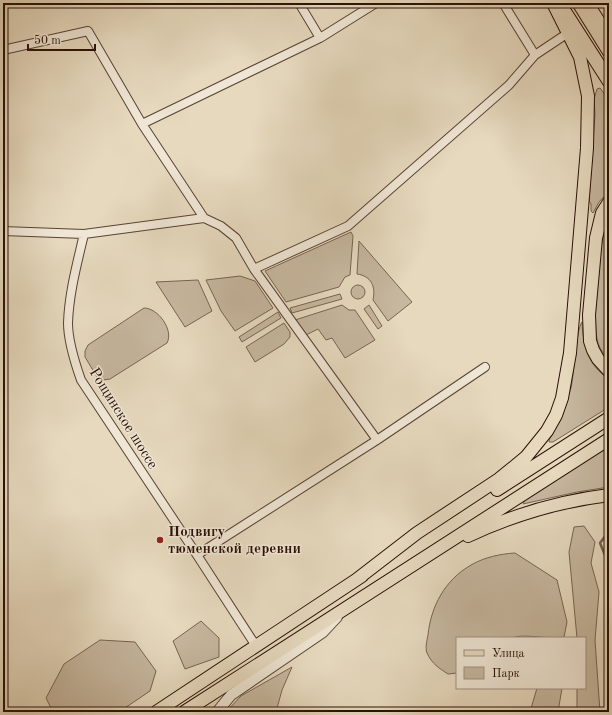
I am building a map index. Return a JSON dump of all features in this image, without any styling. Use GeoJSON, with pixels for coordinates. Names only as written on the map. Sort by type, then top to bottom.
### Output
{"type":"FeatureCollection","features":[{"type":"Feature","properties":{"kind":"highway"},"geometry":{"type":"LineString","coordinates":[[559,3],[609,80]]}},
{"type":"Feature","properties":{"kind":"highway"},"geometry":{"type":"LineString","coordinates":[[579,3],[609,51]]}},
{"type":"Feature","properties":{"kind":"main road"},"geometry":{"type":"LineString","coordinates":[[356,580],[417,532],[511,470],[536,446],[556,415],[566,381],[570,353],[589,118],[588,96],[584,69],[580,57],[553,3]]}},
{"type":"Feature","properties":{"kind":"main road"},"geometry":{"type":"LineString","coordinates":[[587,3],[609,37]]}},
{"type":"Feature","properties":{"kind":"main road"},"geometry":{"type":"LineString","coordinates":[[609,202],[600,218],[596,238],[589,315],[590,341],[593,350],[598,359],[609,371]]}},
{"type":"Feature","properties":{"kind":"main road"},"geometry":{"type":"LineString","coordinates":[[156,712],[356,580],[609,418]]}},
{"type":"Feature","properties":{"kind":"main road"},"geometry":{"type":"LineString","coordinates":[[184,712],[349,604],[609,438]]}},
{"type":"Feature","properties":{"kind":"main road"},"geometry":{"type":"LineString","coordinates":[[349,604],[420,566],[465,537],[484,528],[546,507],[583,498],[609,495]]}},
{"type":"Feature","properties":{"kind":"street"},"geometry":{"type":"LineString","coordinates":[[299,3],[320,38]]}},
{"type":"Feature","properties":{"kind":"street"},"geometry":{"type":"LineString","coordinates":[[142,124],[320,38],[376,3]]}},
{"type":"Feature","properties":{"kind":"street"},"geometry":{"type":"LineString","coordinates":[[503,3],[535,55]]}},
{"type":"Feature","properties":{"kind":"street"},"geometry":{"type":"LineString","coordinates":[[3,50],[88,31],[142,124],[204,218],[221,226],[236,238],[254,269],[378,440]]}},
{"type":"Feature","properties":{"kind":"street"},"geometry":{"type":"LineString","coordinates":[[254,269],[348,226],[509,84],[535,55],[568,34]]}},
{"type":"Feature","properties":{"kind":"street"},"geometry":{"type":"LineString","coordinates":[[3,231],[84,234],[204,218]]}},
{"type":"Feature","properties":{"kind":"street","name":"Рощинское шоссе"},"geometry":{"type":"LineString","coordinates":[[84,234],[70,294],[68,324],[74,360],[81,380],[256,646]]}},
{"type":"Feature","properties":{"kind":"street"},"geometry":{"type":"LineString","coordinates":[[197,555],[378,440],[484,367]]}},
{"type":"Feature","properties":{"kind":"street"},"geometry":{"type":"LineString","coordinates":[[217,712],[231,695],[323,632],[349,604]]}},
{"type":"Feature","properties":{"kind":"green space"},"geometry":{"type":"Polygon","coordinates":[[[600,88],[609,100],[609,191],[599,202],[593,213],[591,211],[591,204],[589,201],[595,115],[594,99],[597,89],[600,88]]]}},
{"type":"Feature","properties":{"kind":"green space"},"geometry":{"type":"Polygon","coordinates":[[[609,212],[609,361],[598,343],[596,332],[596,298],[602,239],[609,212]]]}},
{"type":"Feature","properties":{"kind":"green space"},"geometry":{"type":"Polygon","coordinates":[[[351,232],[353,236],[350,275],[345,277],[339,287],[286,302],[265,271],[351,232]]]}},
{"type":"Feature","properties":{"kind":"green space"},"geometry":{"type":"Polygon","coordinates":[[[359,241],[412,302],[388,321],[373,300],[374,290],[371,282],[366,277],[357,274],[359,241]]]}},
{"type":"Feature","properties":{"kind":"green space"},"geometry":{"type":"Polygon","coordinates":[[[240,276],[255,281],[273,308],[235,331],[221,311],[206,280],[240,276]]]}},
{"type":"Feature","properties":{"kind":"green space"},"geometry":{"type":"Polygon","coordinates":[[[198,280],[212,311],[185,327],[156,282],[198,280]]]}},
{"type":"Feature","properties":{"kind":"green space"},"geometry":{"type":"Polygon","coordinates":[[[358,285],[363,287],[365,292],[363,297],[358,299],[353,297],[351,292],[353,287],[358,285]]]}},
{"type":"Feature","properties":{"kind":"green space"},"geometry":{"type":"Polygon","coordinates":[[[340,294],[342,299],[292,313],[290,308],[340,294]]]}},
{"type":"Feature","properties":{"kind":"green space"},"geometry":{"type":"Polygon","coordinates":[[[342,305],[349,310],[355,310],[375,340],[345,358],[332,338],[326,340],[318,329],[306,335],[295,320],[342,305]]]}},
{"type":"Feature","properties":{"kind":"green space"},"geometry":{"type":"Polygon","coordinates":[[[369,305],[382,326],[378,329],[364,309],[369,305]]]}},
{"type":"Feature","properties":{"kind":"green space"},"geometry":{"type":"Polygon","coordinates":[[[144,308],[154,312],[163,321],[168,332],[169,338],[167,343],[110,379],[103,380],[97,377],[85,357],[85,351],[88,345],[144,308]]]}},
{"type":"Feature","properties":{"kind":"green space"},"geometry":{"type":"Polygon","coordinates":[[[278,312],[281,318],[242,342],[239,337],[278,312]]]}},
{"type":"Feature","properties":{"kind":"green space"},"geometry":{"type":"Polygon","coordinates":[[[582,322],[585,347],[591,361],[602,374],[609,379],[609,407],[553,442],[549,442],[571,388],[578,334],[582,322]]]}},
{"type":"Feature","properties":{"kind":"green space"},"geometry":{"type":"Polygon","coordinates":[[[284,323],[290,332],[290,337],[284,344],[255,362],[246,347],[284,323]]]}},
{"type":"Feature","properties":{"kind":"green space"},"geometry":{"type":"Polygon","coordinates":[[[609,446],[609,487],[577,492],[523,504],[525,500],[609,446]]]}},
{"type":"Feature","properties":{"kind":"green space"},"geometry":{"type":"Polygon","coordinates":[[[584,526],[595,542],[591,563],[599,592],[595,640],[600,712],[577,712],[577,689],[586,689],[586,637],[577,637],[569,552],[574,527],[584,526]]]}},
{"type":"Feature","properties":{"kind":"green space"},"geometry":{"type":"Polygon","coordinates":[[[515,553],[557,580],[567,622],[564,637],[456,637],[456,673],[448,674],[433,663],[426,649],[432,614],[436,604],[447,586],[462,571],[482,560],[504,554],[515,553]]]}},
{"type":"Feature","properties":{"kind":"green space"},"geometry":{"type":"Polygon","coordinates":[[[201,621],[219,638],[219,657],[185,669],[173,641],[201,621]]]}},
{"type":"Feature","properties":{"kind":"green space"},"geometry":{"type":"Polygon","coordinates":[[[100,640],[135,642],[156,671],[150,691],[119,712],[53,712],[46,698],[64,664],[100,640]]]}},
{"type":"Feature","properties":{"kind":"green space"},"geometry":{"type":"Polygon","coordinates":[[[292,667],[282,690],[276,712],[226,712],[241,696],[292,667]]]}},
{"type":"Feature","properties":{"kind":"green space"},"geometry":{"type":"Polygon","coordinates":[[[537,689],[562,689],[558,712],[530,712],[537,689]]]}},
{"type":"Feature","properties":{"kind":"waterway"},"geometry":{"type":"LineString","coordinates":[[609,531],[600,543],[609,565]]}},
{"type":"Feature","properties":{"kind":"place","name":"Подвигу тюменской деревни"},"geometry":{"type":"Point","coordinates":[160,540]}}]}
